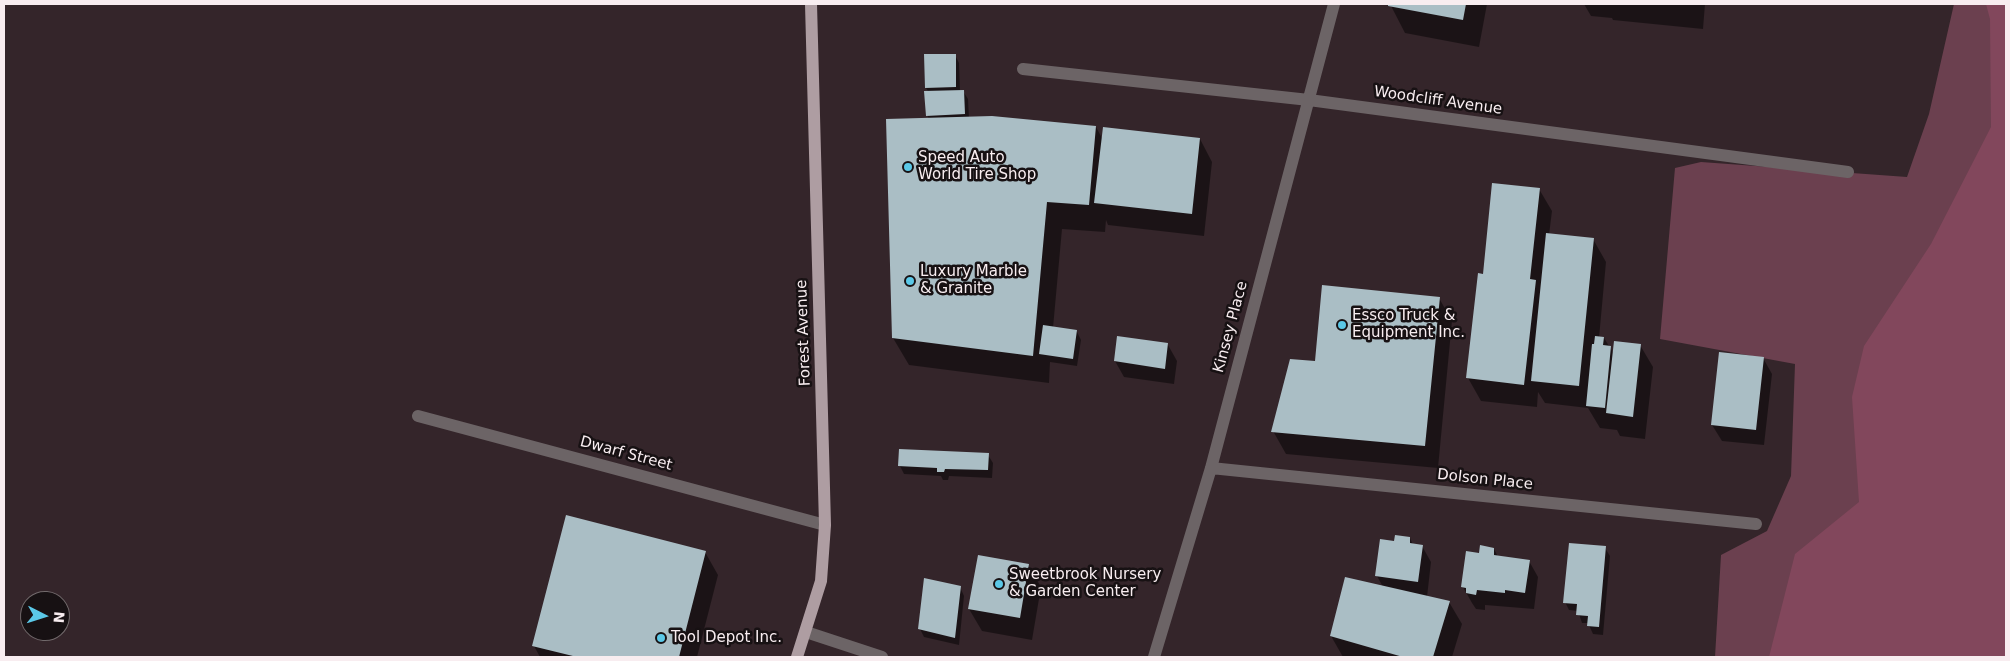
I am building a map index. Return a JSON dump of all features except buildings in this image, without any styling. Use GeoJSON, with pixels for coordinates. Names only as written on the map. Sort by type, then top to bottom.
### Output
{"type":"FeatureCollection","features":[{"type":"Feature","properties":{"kind":"main road","name":"Forest Avenue"},"geometry":{"type":"LineString","coordinates":[[796,657],[806,632],[820,581],[826,525],[811,4]]}},
{"type":"Feature","properties":{"kind":"street","name":"Kinsey Place"},"geometry":{"type":"LineString","coordinates":[[1154,657],[1211,468],[1334,4]]}},
{"type":"Feature","properties":{"kind":"street","name":"Woodcliff Avenue"},"geometry":{"type":"LineString","coordinates":[[1023,69],[1309,100],[1848,172]]}},
{"type":"Feature","properties":{"kind":"street","name":"Dwarf Street"},"geometry":{"type":"LineString","coordinates":[[418,416],[826,525]]}},
{"type":"Feature","properties":{"kind":"street","name":"Dolson Place"},"geometry":{"type":"LineString","coordinates":[[1211,468],[1756,524]]}},
{"type":"Feature","properties":{"kind":"street"},"geometry":{"type":"LineString","coordinates":[[806,632],[882,657]]}},
{"type":"Feature","properties":{"kind":"shaded area"},"geometry":{"type":"Polygon","coordinates":[[[1954,4],[2006,4],[2006,657],[1715,657],[1721,555],[1767,531],[1791,476],[1795,364],[1660,339],[1675,168],[1701,162],[1907,177],[1929,114],[1954,4]]]}},
{"type":"Feature","properties":{"kind":"shaded area"},"geometry":{"type":"Polygon","coordinates":[[[1986,4],[2006,4],[2006,657],[1769,657],[1795,554],[1859,502],[1852,397],[1864,346],[1931,244],[1991,127],[1990,19],[1986,4]]]}},
{"type":"Feature","properties":{"kind":"place","name":"Speed Auto World Tire Shop"},"geometry":{"type":"Point","coordinates":[908,167]}},
{"type":"Feature","properties":{"kind":"place","name":"Luxury Marble & Granite"},"geometry":{"type":"Point","coordinates":[910,281]}},
{"type":"Feature","properties":{"kind":"place","name":"Essco Truck & Equipment Inc."},"geometry":{"type":"Point","coordinates":[1342,325]}},
{"type":"Feature","properties":{"kind":"place","name":"Sweetbrook Nursery & Garden Center"},"geometry":{"type":"Point","coordinates":[999,584]}},
{"type":"Feature","properties":{"kind":"place","name":"Tool Depot Inc."},"geometry":{"type":"Point","coordinates":[661,638]}}]}
